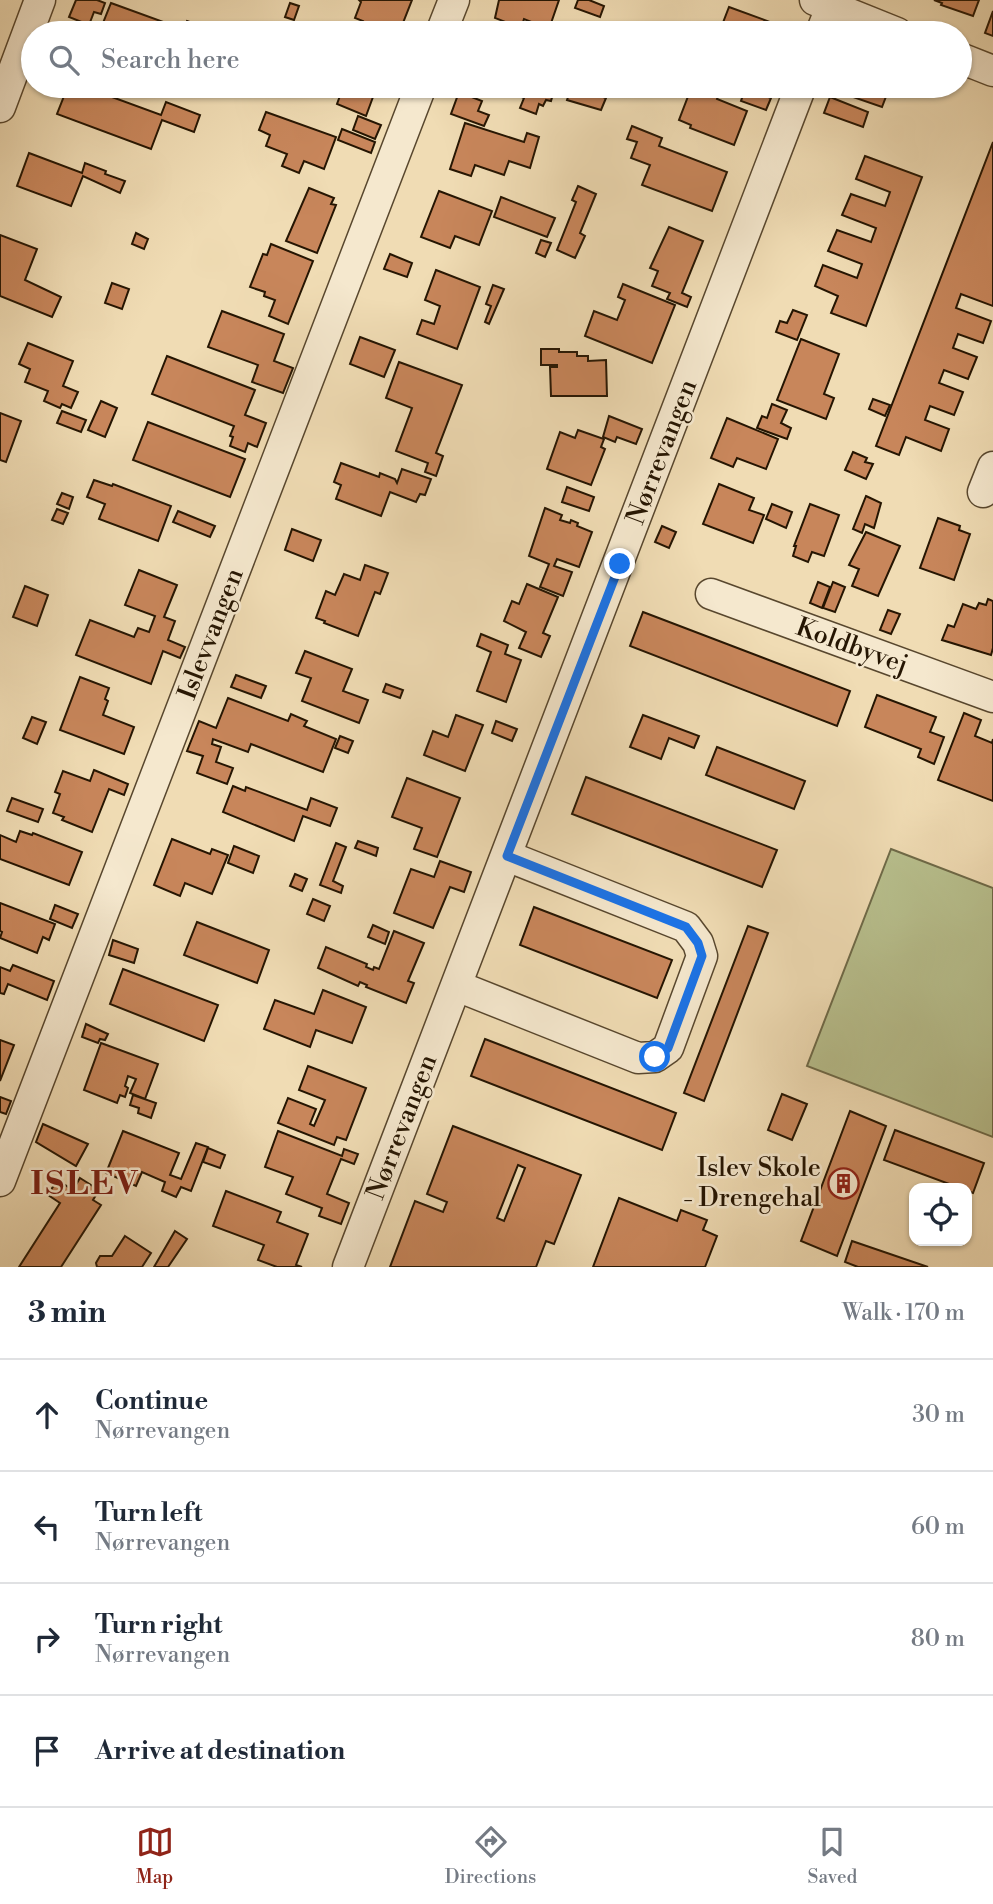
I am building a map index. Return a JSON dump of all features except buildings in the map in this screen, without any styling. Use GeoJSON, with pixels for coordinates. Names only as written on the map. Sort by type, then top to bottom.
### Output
{"type":"FeatureCollection","features":[{"type":"Feature","properties":{"kind":"street"},"geometry":{"type":"LineString","coordinates":[[32,21],[40,0]]}},
{"type":"Feature","properties":{"kind":"street"},"geometry":{"type":"LineString","coordinates":[[446,21],[454,0]]}},
{"type":"Feature","properties":{"kind":"street"},"geometry":{"type":"LineString","coordinates":[[826,10],[860,21]]}},
{"type":"Feature","properties":{"kind":"street"},"geometry":{"type":"LineString","coordinates":[[0,107],[21,51]]}},
{"type":"Feature","properties":{"kind":"street"},"geometry":{"type":"LineString","coordinates":[[972,63],[993,71]]}},
{"type":"Feature","properties":{"kind":"street","name":"Islevvangen"},"geometry":{"type":"LineString","coordinates":[[0,1181],[416,98]]}},
{"type":"Feature","properties":{"kind":"street","name":"Nørrevangen"},"geometry":{"type":"LineString","coordinates":[[348,1267],[797,98]]}},
{"type":"Feature","properties":{"kind":"street","name":"Koldbyvej"},"geometry":{"type":"LineString","coordinates":[[711,594],[993,697]]}},
{"type":"Feature","properties":{"kind":"street"},"geometry":{"type":"LineString","coordinates":[[457,986],[638,1058],[655,1057],[668,1048],[702,956],[698,943],[686,927],[507,856]]}},
{"type":"Feature","properties":{"kind":"green space"},"geometry":{"type":"Polygon","coordinates":[[[891,849],[993,888],[993,1137],[807,1066],[891,849]]]}},
{"type":"Feature","properties":{"kind":"place","name":"Islev Skole - Drengehal"},"geometry":{"type":"Point","coordinates":[844,1183]}},
{"type":"Feature","properties":{"kind":"district","name":"ISLEV"},"geometry":{"type":"Point","coordinates":[85,1184]}},
{"type":"Feature","properties":{"kind":"route"},"geometry":{"type":"LineString","coordinates":[[620,564],[507,856],[686,927],[698,943],[702,956],[668,1048],[655,1057]]}}]}
